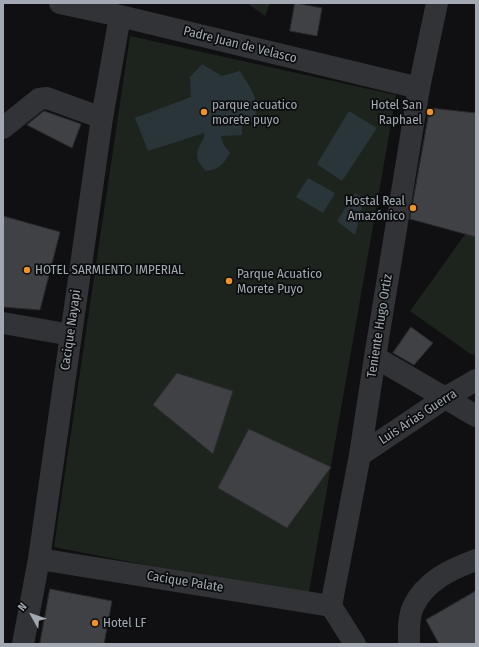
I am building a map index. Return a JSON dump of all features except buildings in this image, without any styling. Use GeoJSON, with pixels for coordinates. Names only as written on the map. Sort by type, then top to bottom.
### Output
{"type":"FeatureCollection","features":[{"type":"Feature","properties":{"kind":"street","name":"Padre Juan de Velasco"},"geometry":{"type":"LineString","coordinates":[[60,3],[419,88]]}},
{"type":"Feature","properties":{"kind":"street","name":"Teniente Hugo Ortiz"},"geometry":{"type":"LineString","coordinates":[[331,606],[360,455],[374,357],[419,88],[437,3]]}},
{"type":"Feature","properties":{"kind":"street","name":"Cacique Nayapi"},"geometry":{"type":"LineString","coordinates":[[23,644],[39,558],[102,118],[120,16]]}},
{"type":"Feature","properties":{"kind":"street"},"geometry":{"type":"LineString","coordinates":[[3,128],[39,99],[47,98],[102,118]]}},
{"type":"Feature","properties":{"kind":"street"},"geometry":{"type":"LineString","coordinates":[[3,323],[71,335]]}},
{"type":"Feature","properties":{"kind":"street"},"geometry":{"type":"LineString","coordinates":[[374,357],[476,416]]}},
{"type":"Feature","properties":{"kind":"street","name":"Luis Arias Guerra"},"geometry":{"type":"LineString","coordinates":[[360,455],[445,398],[476,380]]}},
{"type":"Feature","properties":{"kind":"street","name":"Cacique Palate"},"geometry":{"type":"LineString","coordinates":[[39,558],[331,606]]}},
{"type":"Feature","properties":{"kind":"street"},"geometry":{"type":"LineString","coordinates":[[409,644],[410,623],[413,607],[423,593],[439,577],[455,568],[476,560]]}},
{"type":"Feature","properties":{"kind":"street"},"geometry":{"type":"LineString","coordinates":[[331,606],[355,644]]}},
{"type":"Feature","properties":{"kind":"shaded area"},"geometry":{"type":"Polygon","coordinates":[[[247,3],[270,3],[265,16],[247,3]]]}},
{"type":"Feature","properties":{"kind":"shaded area","name":"Parque Acuatico Morete Puyo"},"geometry":{"type":"Polygon","coordinates":[[[130,36],[396,95],[308,597],[54,547],[130,36]]]}},
{"type":"Feature","properties":{"kind":"shaded area","name":"parque acuatico morete puyo"},"geometry":{"type":"Polygon","coordinates":[[[202,64],[222,76],[240,71],[251,89],[256,105],[256,120],[242,126],[242,135],[221,136],[223,144],[230,153],[226,160],[218,168],[206,171],[199,162],[197,156],[198,149],[204,138],[204,133],[148,151],[135,118],[191,97],[190,77],[202,64]]]}},
{"type":"Feature","properties":{"kind":"shaded area"},"geometry":{"type":"Polygon","coordinates":[[[349,111],[377,128],[342,181],[317,164],[349,111]]]}},
{"type":"Feature","properties":{"kind":"shaded area"},"geometry":{"type":"Polygon","coordinates":[[[308,178],[335,193],[323,213],[296,197],[308,178]]]}},
{"type":"Feature","properties":{"kind":"shaded area"},"geometry":{"type":"Polygon","coordinates":[[[355,193],[364,199],[355,235],[337,221],[355,193]]]}},
{"type":"Feature","properties":{"kind":"shaded area"},"geometry":{"type":"Polygon","coordinates":[[[476,219],[476,353],[472,355],[410,311],[476,219]]]}},
{"type":"Feature","properties":{"kind":"place","name":"parque acuatico morete puyo"},"geometry":{"type":"Point","coordinates":[204,112]}},
{"type":"Feature","properties":{"kind":"place","name":"Hotel San Raphael"},"geometry":{"type":"Point","coordinates":[430,112]}},
{"type":"Feature","properties":{"kind":"place","name":"Hostal Real Amazónico"},"geometry":{"type":"Point","coordinates":[413,208]}},
{"type":"Feature","properties":{"kind":"place","name":"HOTEL SARMIENTO IMPERIAL"},"geometry":{"type":"Point","coordinates":[27,270]}},
{"type":"Feature","properties":{"kind":"place","name":"Parque Acuatico Morete Puyo"},"geometry":{"type":"Point","coordinates":[229,281]}},
{"type":"Feature","properties":{"kind":"place","name":"Hotel LF"},"geometry":{"type":"Point","coordinates":[95,623]}}]}
